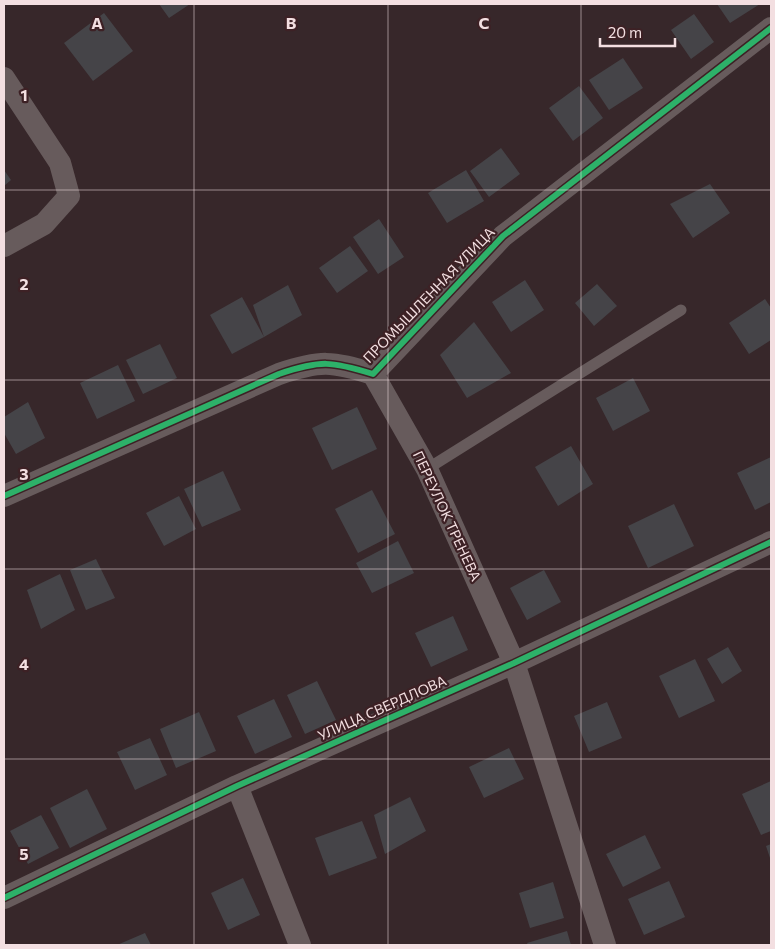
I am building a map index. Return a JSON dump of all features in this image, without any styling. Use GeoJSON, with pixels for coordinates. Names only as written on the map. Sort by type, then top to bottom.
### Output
{"type":"FeatureCollection","features":[{"type":"Feature","properties":{"kind":"street","name":"ПРОМЫШЛЕННАЯ УЛИЦА"},"geometry":{"type":"LineString","coordinates":[[4,496],[278,374],[309,364],[337,363],[373,374],[504,236],[771,28]]}},
{"type":"Feature","properties":{"kind":"street"},"geometry":{"type":"LineString","coordinates":[[4,78],[60,163],[69,196],[44,224],[4,246]]}},
{"type":"Feature","properties":{"kind":"street","name":"ПЕРЕУЛОК ТРЕНЕВА"},"geometry":{"type":"LineString","coordinates":[[373,374],[427,469],[514,663],[605,945]]}},
{"type":"Feature","properties":{"kind":"street","name":"УЛИЦА СВЕРДЛОВА"},"geometry":{"type":"LineString","coordinates":[[4,898],[237,786],[514,663],[771,542]]}},
{"type":"Feature","properties":{"kind":"street"},"geometry":{"type":"LineString","coordinates":[[237,786],[300,945]]}},
{"type":"Feature","properties":{"kind":"lane"},"geometry":{"type":"LineString","coordinates":[[427,469],[681,310]]}},
{"type":"Feature","properties":{"kind":"building"},"geometry":{"type":"Polygon","coordinates":[[[159,4],[190,4],[169,18],[159,4]]]}},
{"type":"Feature","properties":{"kind":"building"},"geometry":{"type":"Polygon","coordinates":[[[717,4],[760,4],[730,23],[717,4]]]}},
{"type":"Feature","properties":{"kind":"building"},"geometry":{"type":"Polygon","coordinates":[[[104,13],[133,51],[93,81],[64,43],[104,13]]]}},
{"type":"Feature","properties":{"kind":"building"},"geometry":{"type":"Polygon","coordinates":[[[694,14],[714,42],[691,59],[671,30],[694,14]]]}},
{"type":"Feature","properties":{"kind":"building"},"geometry":{"type":"Polygon","coordinates":[[[623,58],[643,88],[609,110],[589,80],[623,58]]]}},
{"type":"Feature","properties":{"kind":"building"},"geometry":{"type":"Polygon","coordinates":[[[579,86],[603,118],[573,141],[549,108],[579,86]]]}},
{"type":"Feature","properties":{"kind":"building"},"geometry":{"type":"Polygon","coordinates":[[[501,148],[520,174],[489,197],[470,171],[501,148]]]}},
{"type":"Feature","properties":{"kind":"building"},"geometry":{"type":"Polygon","coordinates":[[[4,170],[11,180],[4,186],[4,170]]]}},
{"type":"Feature","properties":{"kind":"building"},"geometry":{"type":"Polygon","coordinates":[[[466,170],[484,201],[447,223],[428,193],[466,170]]]}},
{"type":"Feature","properties":{"kind":"building"},"geometry":{"type":"Polygon","coordinates":[[[710,184],[730,213],[693,238],[670,204],[710,184]]]}},
{"type":"Feature","properties":{"kind":"building"},"geometry":{"type":"Polygon","coordinates":[[[379,219],[404,257],[378,274],[353,237],[379,219]]]}},
{"type":"Feature","properties":{"kind":"building"},"geometry":{"type":"Polygon","coordinates":[[[350,246],[368,271],[337,293],[319,268],[350,246]]]}},
{"type":"Feature","properties":{"kind":"building"},"geometry":{"type":"Polygon","coordinates":[[[525,280],[544,310],[511,332],[492,302],[525,280]]]}},
{"type":"Feature","properties":{"kind":"building"},"geometry":{"type":"Polygon","coordinates":[[[597,284],[617,306],[594,326],[575,303],[597,284]]]}},
{"type":"Feature","properties":{"kind":"building"},"geometry":{"type":"Polygon","coordinates":[[[288,285],[302,315],[264,337],[253,305],[288,285]]]}},
{"type":"Feature","properties":{"kind":"building"},"geometry":{"type":"Polygon","coordinates":[[[242,297],[264,337],[232,354],[210,315],[242,297]]]}},
{"type":"Feature","properties":{"kind":"building"},"geometry":{"type":"Polygon","coordinates":[[[765,299],[771,308],[771,340],[749,354],[729,323],[765,299]]]}},
{"type":"Feature","properties":{"kind":"building"},"geometry":{"type":"Polygon","coordinates":[[[474,322],[511,373],[467,398],[440,355],[474,322]]]}},
{"type":"Feature","properties":{"kind":"building"},"geometry":{"type":"Polygon","coordinates":[[[160,344],[177,378],[143,394],[126,360],[160,344]]]}},
{"type":"Feature","properties":{"kind":"building"},"geometry":{"type":"Polygon","coordinates":[[[118,365],[135,401],[97,419],[80,383],[118,365]]]}},
{"type":"Feature","properties":{"kind":"building"},"geometry":{"type":"Polygon","coordinates":[[[633,378],[650,411],[613,431],[596,398],[633,378]]]}},
{"type":"Feature","properties":{"kind":"building"},"geometry":{"type":"Polygon","coordinates":[[[28,402],[45,438],[16,454],[4,433],[4,417],[28,402]]]}},
{"type":"Feature","properties":{"kind":"building"},"geometry":{"type":"Polygon","coordinates":[[[357,407],[377,449],[332,470],[312,428],[357,407]]]}},
{"type":"Feature","properties":{"kind":"building"},"geometry":{"type":"Polygon","coordinates":[[[571,446],[593,484],[558,506],[535,467],[571,446]]]}},
{"type":"Feature","properties":{"kind":"building"},"geometry":{"type":"Polygon","coordinates":[[[771,457],[771,502],[755,510],[737,473],[771,457]]]}},
{"type":"Feature","properties":{"kind":"building"},"geometry":{"type":"Polygon","coordinates":[[[223,471],[241,510],[202,527],[184,489],[223,471]]]}},
{"type":"Feature","properties":{"kind":"building"},"geometry":{"type":"Polygon","coordinates":[[[372,490],[395,534],[358,553],[335,509],[372,490]]]}},
{"type":"Feature","properties":{"kind":"building"},"geometry":{"type":"Polygon","coordinates":[[[179,496],[196,529],[164,546],[146,513],[179,496]]]}},
{"type":"Feature","properties":{"kind":"building"},"geometry":{"type":"Polygon","coordinates":[[[674,504],[694,546],[648,568],[628,526],[674,504]]]}},
{"type":"Feature","properties":{"kind":"building"},"geometry":{"type":"Polygon","coordinates":[[[398,541],[414,573],[372,593],[356,563],[398,541]]]}},
{"type":"Feature","properties":{"kind":"building"},"geometry":{"type":"Polygon","coordinates":[[[96,559],[115,598],[86,610],[70,570],[96,559]]]}},
{"type":"Feature","properties":{"kind":"building"},"geometry":{"type":"Polygon","coordinates":[[[544,570],[561,602],[527,620],[510,588],[544,570]]]}},
{"type":"Feature","properties":{"kind":"building"},"geometry":{"type":"Polygon","coordinates":[[[60,574],[75,610],[41,629],[27,590],[60,574]]]}},
{"type":"Feature","properties":{"kind":"building"},"geometry":{"type":"Polygon","coordinates":[[[453,616],[468,650],[431,667],[415,633],[453,616]]]}},
{"type":"Feature","properties":{"kind":"building"},"geometry":{"type":"Polygon","coordinates":[[[728,647],[742,671],[722,684],[707,659],[728,647]]]}},
{"type":"Feature","properties":{"kind":"building"},"geometry":{"type":"Polygon","coordinates":[[[695,659],[715,701],[679,718],[659,676],[695,659]]]}},
{"type":"Feature","properties":{"kind":"building"},"geometry":{"type":"Polygon","coordinates":[[[317,681],[336,720],[305,734],[287,695],[317,681]]]}},
{"type":"Feature","properties":{"kind":"building"},"geometry":{"type":"Polygon","coordinates":[[[274,699],[292,737],[255,754],[237,716],[274,699]]]}},
{"type":"Feature","properties":{"kind":"building"},"geometry":{"type":"Polygon","coordinates":[[[607,702],[622,738],[589,752],[574,716],[607,702]]]}},
{"type":"Feature","properties":{"kind":"building"},"geometry":{"type":"Polygon","coordinates":[[[199,712],[216,751],[176,768],[160,729],[199,712]]]}},
{"type":"Feature","properties":{"kind":"building"},"geometry":{"type":"Polygon","coordinates":[[[150,738],[167,775],[135,790],[117,752],[150,738]]]}},
{"type":"Feature","properties":{"kind":"building"},"geometry":{"type":"Polygon","coordinates":[[[509,748],[524,779],[484,798],[469,767],[509,748]]]}},
{"type":"Feature","properties":{"kind":"building"},"geometry":{"type":"Polygon","coordinates":[[[771,781],[771,831],[761,835],[742,794],[771,781]]]}},
{"type":"Feature","properties":{"kind":"building"},"geometry":{"type":"Polygon","coordinates":[[[87,789],[107,829],[70,848],[50,808],[87,789]]]}},
{"type":"Feature","properties":{"kind":"building"},"geometry":{"type":"Polygon","coordinates":[[[410,797],[426,831],[385,854],[374,815],[410,797]]]}},
{"type":"Feature","properties":{"kind":"building"},"geometry":{"type":"Polygon","coordinates":[[[41,815],[59,848],[28,864],[10,831],[41,815]]]}},
{"type":"Feature","properties":{"kind":"building"},"geometry":{"type":"Polygon","coordinates":[[[362,821],[377,858],[329,876],[315,838],[362,821]]]}},
{"type":"Feature","properties":{"kind":"building"},"geometry":{"type":"Polygon","coordinates":[[[645,835],[661,868],[623,887],[606,854],[645,835]]]}},
{"type":"Feature","properties":{"kind":"building"},"geometry":{"type":"Polygon","coordinates":[[[771,844],[771,861],[766,846],[771,844]]]}},
{"type":"Feature","properties":{"kind":"building"},"geometry":{"type":"Polygon","coordinates":[[[243,878],[260,915],[228,930],[211,893],[243,878]]]}},
{"type":"Feature","properties":{"kind":"building"},"geometry":{"type":"Polygon","coordinates":[[[669,881],[685,917],[644,935],[628,899],[669,881]]]}},
{"type":"Feature","properties":{"kind":"building"},"geometry":{"type":"Polygon","coordinates":[[[553,882],[564,918],[530,928],[519,893],[553,882]]]}},
{"type":"Feature","properties":{"kind":"building"},"geometry":{"type":"Polygon","coordinates":[[[567,931],[571,945],[528,945],[527,943],[567,931]]]}},
{"type":"Feature","properties":{"kind":"building"},"geometry":{"type":"Polygon","coordinates":[[[145,933],[151,945],[117,945],[145,933]]]}},
{"type":"Feature","properties":{"kind":"cycle path"},"geometry":{"type":"LineString","coordinates":[[4,496],[279,374],[316,364],[336,365],[373,374],[503,236],[771,28]]}},
{"type":"Feature","properties":{"kind":"cycle path"},"geometry":{"type":"LineString","coordinates":[[4,898],[237,786],[514,663],[771,542]]}}]}
